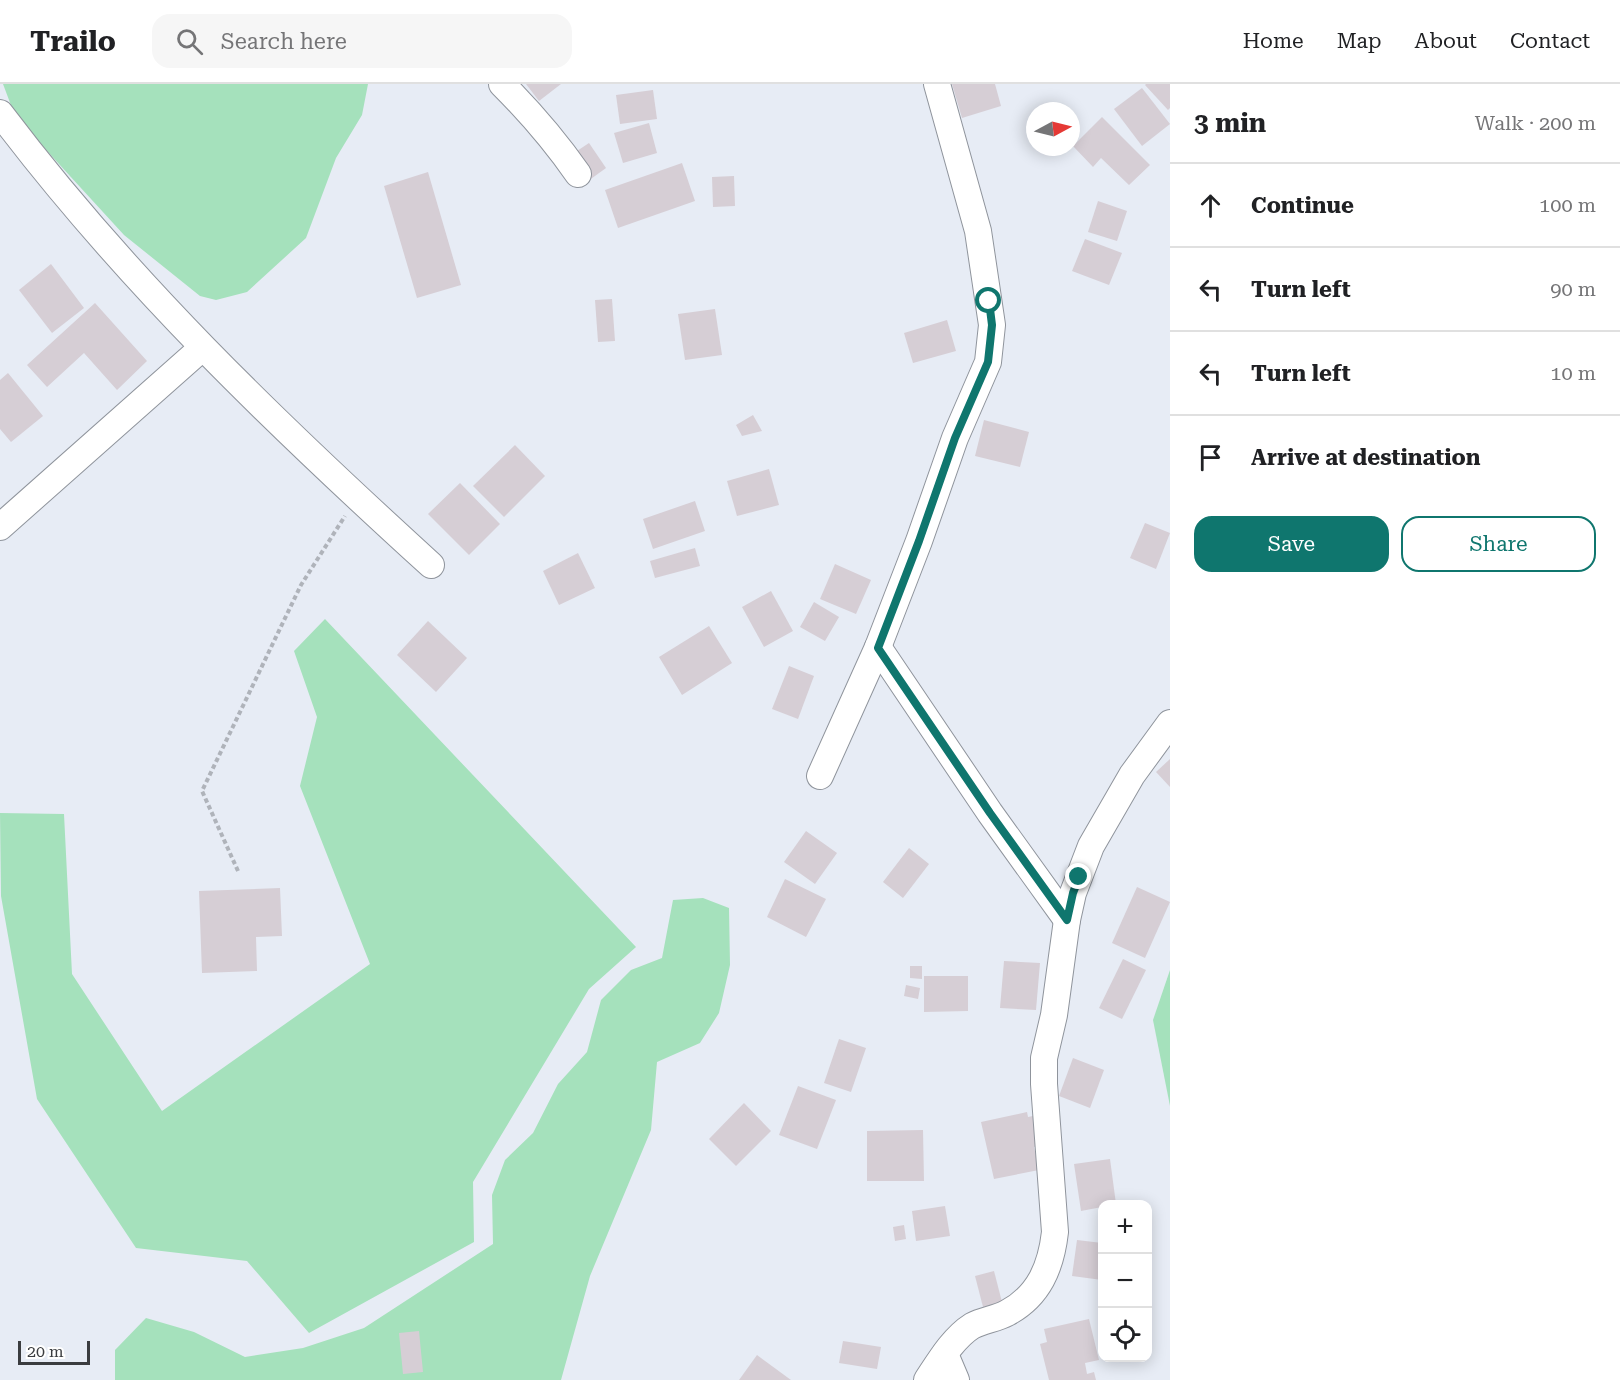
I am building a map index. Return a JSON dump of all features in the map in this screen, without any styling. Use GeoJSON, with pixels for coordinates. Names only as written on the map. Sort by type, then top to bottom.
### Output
{"type":"FeatureCollection","features":[{"type":"Feature","properties":{"kind":"street"},"geometry":{"type":"LineString","coordinates":[[502,84],[556,142],[578,174]]}},
{"type":"Feature","properties":{"kind":"street"},"geometry":{"type":"LineString","coordinates":[[820,776],[878,648],[955,438],[988,362],[992,325],[978,231],[937,84]]}},
{"type":"Feature","properties":{"kind":"street"},"geometry":{"type":"LineString","coordinates":[[0,113],[130,272],[202,348],[431,565]]}},
{"type":"Feature","properties":{"kind":"street"},"geometry":{"type":"LineString","coordinates":[[0,527],[202,348]]}},
{"type":"Feature","properties":{"kind":"street"},"geometry":{"type":"LineString","coordinates":[[878,648],[990,813],[1067,920]]}},
{"type":"Feature","properties":{"kind":"street"},"geometry":{"type":"LineString","coordinates":[[927,1380],[945,1354],[971,1327],[1007,1313],[1029,1298],[1043,1280],[1053,1254],[1055,1232],[1044,1058],[1054,1015],[1067,920],[1073,893],[1091,846],[1132,775],[1170,723]]}},
{"type":"Feature","properties":{"kind":"street"},"geometry":{"type":"LineString","coordinates":[[945,1354],[956,1380]]}},
{"type":"Feature","properties":{"kind":"path"},"geometry":{"type":"LineString","coordinates":[[238,872],[202,791],[301,585],[357,497]]}},
{"type":"Feature","properties":{"kind":"green space"},"geometry":{"type":"Polygon","coordinates":[[[3,84],[368,84],[362,115],[336,158],[306,238],[247,292],[216,300],[200,296],[124,235],[15,116],[3,84]]]}},
{"type":"Feature","properties":{"kind":"green space"},"geometry":{"type":"Polygon","coordinates":[[[325,619],[636,947],[589,989],[473,1182],[474,1242],[309,1333],[247,1261],[136,1248],[37,1099],[1,896],[0,813],[64,814],[72,974],[162,1111],[370,964],[300,786],[317,717],[294,651],[325,619]]]}},
{"type":"Feature","properties":{"kind":"green space"},"geometry":{"type":"Polygon","coordinates":[[[703,898],[729,908],[730,965],[719,1013],[700,1043],[657,1062],[651,1130],[590,1276],[561,1380],[115,1380],[115,1350],[146,1318],[194,1332],[245,1357],[303,1348],[364,1328],[493,1244],[492,1195],[505,1160],[533,1133],[558,1084],[587,1052],[601,1000],[631,970],[662,958],[673,900],[703,898]]]}},
{"type":"Feature","properties":{"kind":"green space"},"geometry":{"type":"Polygon","coordinates":[[[1170,970],[1170,1106],[1153,1020],[1170,970]]]}},
{"type":"Feature","properties":{"kind":"building"},"geometry":{"type":"Polygon","coordinates":[[[526,84],[561,84],[539,101],[526,84]]]}},
{"type":"Feature","properties":{"kind":"building"},"geometry":{"type":"Polygon","coordinates":[[[952,84],[995,84],[1001,106],[962,118],[952,84]]]}},
{"type":"Feature","properties":{"kind":"building"},"geometry":{"type":"Polygon","coordinates":[[[1170,84],[1170,108],[1168,110],[1145,85],[1170,84]]]}},
{"type":"Feature","properties":{"kind":"building"},"geometry":{"type":"Polygon","coordinates":[[[1142,88],[1170,124],[1142,146],[1114,109],[1142,88]]]}},
{"type":"Feature","properties":{"kind":"building"},"geometry":{"type":"Polygon","coordinates":[[[653,90],[657,119],[620,124],[616,95],[653,90]]]}},
{"type":"Feature","properties":{"kind":"building"},"geometry":{"type":"Polygon","coordinates":[[[1102,117],[1150,165],[1129,185],[1101,158],[1093,167],[1080,153],[1080,139],[1102,117]]]}},
{"type":"Feature","properties":{"kind":"building"},"geometry":{"type":"Polygon","coordinates":[[[649,123],[657,153],[623,163],[614,133],[649,123]]]}},
{"type":"Feature","properties":{"kind":"building"},"geometry":{"type":"Polygon","coordinates":[[[589,143],[606,168],[588,181],[571,155],[589,143]]]}},
{"type":"Feature","properties":{"kind":"building"},"geometry":{"type":"Polygon","coordinates":[[[682,163],[695,201],[618,228],[605,190],[682,163]]]}},
{"type":"Feature","properties":{"kind":"building"},"geometry":{"type":"Polygon","coordinates":[[[428,172],[461,285],[417,298],[384,186],[428,172]]]}},
{"type":"Feature","properties":{"kind":"building"},"geometry":{"type":"Polygon","coordinates":[[[734,176],[735,206],[713,207],[712,177],[734,176]]]}},
{"type":"Feature","properties":{"kind":"building"},"geometry":{"type":"Polygon","coordinates":[[[1098,201],[1127,211],[1117,241],[1088,232],[1098,201]]]}},
{"type":"Feature","properties":{"kind":"building"},"geometry":{"type":"Polygon","coordinates":[[[1085,239],[1122,253],[1109,285],[1072,271],[1085,239]]]}},
{"type":"Feature","properties":{"kind":"building"},"geometry":{"type":"Polygon","coordinates":[[[51,264],[84,308],[52,333],[19,290],[51,264]]]}},
{"type":"Feature","properties":{"kind":"building"},"geometry":{"type":"Polygon","coordinates":[[[612,299],[615,341],[598,342],[595,300],[612,299]]]}},
{"type":"Feature","properties":{"kind":"building"},"geometry":{"type":"Polygon","coordinates":[[[95,303],[147,361],[117,390],[84,353],[47,387],[27,365],[95,303]]]}},
{"type":"Feature","properties":{"kind":"building"},"geometry":{"type":"Polygon","coordinates":[[[715,309],[722,355],[685,360],[678,314],[715,309]]]}},
{"type":"Feature","properties":{"kind":"building"},"geometry":{"type":"Polygon","coordinates":[[[947,320],[956,351],[913,363],[904,333],[947,320]]]}},
{"type":"Feature","properties":{"kind":"building"},"geometry":{"type":"Polygon","coordinates":[[[8,373],[43,416],[11,442],[0,429],[0,380],[8,373]]]}},
{"type":"Feature","properties":{"kind":"building"},"geometry":{"type":"Polygon","coordinates":[[[753,415],[762,431],[742,436],[736,425],[753,415]]]}},
{"type":"Feature","properties":{"kind":"building"},"geometry":{"type":"Polygon","coordinates":[[[984,420],[1029,432],[1020,467],[975,456],[984,420]]]}},
{"type":"Feature","properties":{"kind":"building"},"geometry":{"type":"Polygon","coordinates":[[[515,445],[545,476],[504,517],[473,486],[515,445]]]}},
{"type":"Feature","properties":{"kind":"building"},"geometry":{"type":"Polygon","coordinates":[[[769,469],[779,505],[737,516],[727,481],[769,469]]]}},
{"type":"Feature","properties":{"kind":"building"},"geometry":{"type":"Polygon","coordinates":[[[460,483],[500,524],[469,555],[428,514],[460,483]]]}},
{"type":"Feature","properties":{"kind":"building"},"geometry":{"type":"Polygon","coordinates":[[[695,501],[705,531],[653,549],[643,519],[695,501]]]}},
{"type":"Feature","properties":{"kind":"building"},"geometry":{"type":"Polygon","coordinates":[[[1145,523],[1170,533],[1156,569],[1130,558],[1145,523]]]}},
{"type":"Feature","properties":{"kind":"building"},"geometry":{"type":"Polygon","coordinates":[[[695,548],[700,566],[655,578],[650,561],[695,548]]]}},
{"type":"Feature","properties":{"kind":"building"},"geometry":{"type":"Polygon","coordinates":[[[578,553],[595,588],[559,605],[543,571],[578,553]]]}},
{"type":"Feature","properties":{"kind":"building"},"geometry":{"type":"Polygon","coordinates":[[[835,564],[871,580],[856,614],[820,599],[835,564]]]}},
{"type":"Feature","properties":{"kind":"building"},"geometry":{"type":"Polygon","coordinates":[[[771,591],[793,631],[764,647],[742,607],[771,591]]]}},
{"type":"Feature","properties":{"kind":"building"},"geometry":{"type":"Polygon","coordinates":[[[814,602],[839,617],[825,641],[800,627],[814,602]]]}},
{"type":"Feature","properties":{"kind":"building"},"geometry":{"type":"Polygon","coordinates":[[[428,621],[467,658],[436,692],[397,655],[428,621]]]}},
{"type":"Feature","properties":{"kind":"building"},"geometry":{"type":"Polygon","coordinates":[[[709,626],[732,663],[682,695],[659,657],[709,626]]]}},
{"type":"Feature","properties":{"kind":"building"},"geometry":{"type":"Polygon","coordinates":[[[789,666],[814,676],[798,719],[772,709],[789,666]]]}},
{"type":"Feature","properties":{"kind":"building"},"geometry":{"type":"Polygon","coordinates":[[[1170,759],[1170,787],[1156,772],[1170,759]]]}},
{"type":"Feature","properties":{"kind":"building"},"geometry":{"type":"Polygon","coordinates":[[[806,831],[837,853],[815,884],[784,862],[806,831]]]}},
{"type":"Feature","properties":{"kind":"building"},"geometry":{"type":"Polygon","coordinates":[[[909,848],[929,864],[903,898],[883,882],[909,848]]]}},
{"type":"Feature","properties":{"kind":"building"},"geometry":{"type":"Polygon","coordinates":[[[785,879],[826,899],[806,937],[767,917],[785,879]]]}},
{"type":"Feature","properties":{"kind":"building"},"geometry":{"type":"Polygon","coordinates":[[[1137,887],[1170,902],[1145,958],[1112,943],[1137,887]]]}},
{"type":"Feature","properties":{"kind":"building"},"geometry":{"type":"Polygon","coordinates":[[[280,888],[282,936],[256,937],[257,971],[202,973],[199,891],[280,888]]]}},
{"type":"Feature","properties":{"kind":"building"},"geometry":{"type":"Polygon","coordinates":[[[1123,959],[1146,970],[1122,1019],[1099,1008],[1123,959]]]}},
{"type":"Feature","properties":{"kind":"building"},"geometry":{"type":"Polygon","coordinates":[[[1004,961],[1040,963],[1036,1010],[1000,1008],[1004,961]]]}},
{"type":"Feature","properties":{"kind":"building"},"geometry":{"type":"Polygon","coordinates":[[[910,966],[922,966],[922,979],[910,978],[910,966]]]}},
{"type":"Feature","properties":{"kind":"building"},"geometry":{"type":"Polygon","coordinates":[[[924,976],[968,976],[968,1011],[924,1012],[924,976]]]}},
{"type":"Feature","properties":{"kind":"building"},"geometry":{"type":"Polygon","coordinates":[[[906,985],[920,988],[918,999],[904,996],[906,985]]]}},
{"type":"Feature","properties":{"kind":"building"},"geometry":{"type":"Polygon","coordinates":[[[839,1039],[866,1048],[851,1092],[824,1083],[839,1039]]]}},
{"type":"Feature","properties":{"kind":"building"},"geometry":{"type":"Polygon","coordinates":[[[1073,1058],[1104,1070],[1090,1108],[1059,1096],[1073,1058]]]}},
{"type":"Feature","properties":{"kind":"building"},"geometry":{"type":"Polygon","coordinates":[[[798,1086],[836,1100],[817,1149],[779,1135],[798,1086]]]}},
{"type":"Feature","properties":{"kind":"building"},"geometry":{"type":"Polygon","coordinates":[[[744,1103],[771,1131],[736,1166],[709,1139],[744,1103]]]}},
{"type":"Feature","properties":{"kind":"building"},"geometry":{"type":"Polygon","coordinates":[[[1027,1112],[1028,1117],[1033,1116],[1039,1146],[1034,1147],[1039,1170],[994,1179],[981,1122],[1027,1112]]]}},
{"type":"Feature","properties":{"kind":"building"},"geometry":{"type":"Polygon","coordinates":[[[923,1130],[924,1181],[867,1181],[867,1131],[923,1130]]]}},
{"type":"Feature","properties":{"kind":"building"},"geometry":{"type":"Polygon","coordinates":[[[1110,1159],[1115,1200],[1098,1200],[1098,1208],[1081,1211],[1074,1164],[1110,1159]]]}},
{"type":"Feature","properties":{"kind":"building"},"geometry":{"type":"Polygon","coordinates":[[[945,1206],[950,1236],[916,1241],[912,1211],[945,1206]]]}},
{"type":"Feature","properties":{"kind":"building"},"geometry":{"type":"Polygon","coordinates":[[[904,1225],[906,1239],[895,1241],[893,1227],[904,1225]]]}},
{"type":"Feature","properties":{"kind":"building"},"geometry":{"type":"Polygon","coordinates":[[[1077,1240],[1098,1243],[1098,1279],[1072,1276],[1077,1240]]]}},
{"type":"Feature","properties":{"kind":"building"},"geometry":{"type":"Polygon","coordinates":[[[994,1271],[1002,1302],[983,1307],[975,1276],[994,1271]]]}},
{"type":"Feature","properties":{"kind":"building"},"geometry":{"type":"Polygon","coordinates":[[[1089,1319],[1098,1360],[1085,1363],[1087,1374],[1094,1372],[1096,1380],[1049,1380],[1040,1344],[1047,1342],[1044,1329],[1089,1319]]]}},
{"type":"Feature","properties":{"kind":"building"},"geometry":{"type":"Polygon","coordinates":[[[419,1331],[423,1372],[403,1374],[399,1333],[419,1331]]]}},
{"type":"Feature","properties":{"kind":"building"},"geometry":{"type":"Polygon","coordinates":[[[843,1341],[881,1347],[877,1369],[839,1363],[843,1341]]]}},
{"type":"Feature","properties":{"kind":"building"},"geometry":{"type":"Polygon","coordinates":[[[757,1355],[791,1380],[739,1380],[757,1355]]]}},
{"type":"Feature","properties":{"kind":"route"},"geometry":{"type":"LineString","coordinates":[[989,301],[992,325],[988,362],[955,438],[878,648],[990,813],[1067,920],[1079,877]]}}]}
